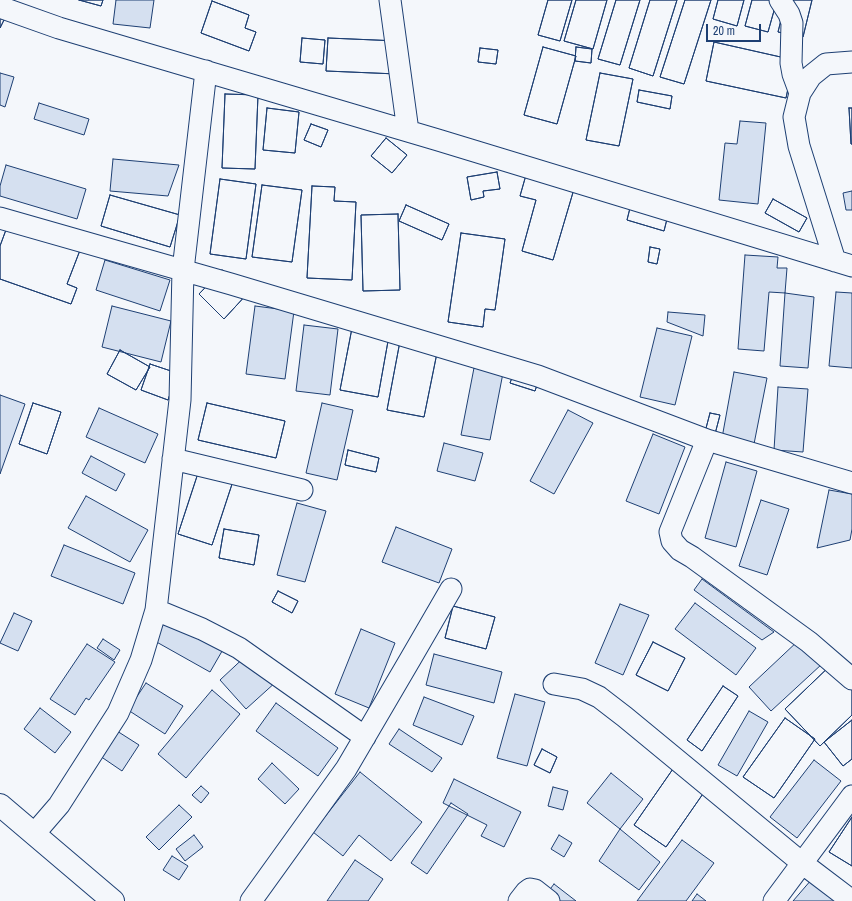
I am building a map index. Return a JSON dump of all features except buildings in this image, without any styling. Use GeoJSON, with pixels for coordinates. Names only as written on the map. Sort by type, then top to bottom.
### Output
{"type":"FeatureCollection","features":[{"type":"Feature","properties":{"kind":"highway"},"geometry":{"type":"LineString","coordinates":[[0,805],[113,901]]}},
{"type":"Feature","properties":{"kind":"street"},"geometry":{"type":"LineString","coordinates":[[390,0],[408,131]]}},
{"type":"Feature","properties":{"kind":"street"},"geometry":{"type":"LineString","coordinates":[[780,0],[789,14],[792,23],[791,63],[793,74],[800,93]]}},
{"type":"Feature","properties":{"kind":"street"},"geometry":{"type":"LineString","coordinates":[[0,7],[59,28],[408,131],[843,264]]}},
{"type":"Feature","properties":{"kind":"street"},"geometry":{"type":"LineString","coordinates":[[843,264],[799,146],[794,117],[800,93],[811,76],[826,64],[852,62]]}},
{"type":"Feature","properties":{"kind":"street"},"geometry":{"type":"LineString","coordinates":[[34,834],[59,805],[118,713],[141,660],[156,610],[180,400],[184,270],[206,71]]}},
{"type":"Feature","properties":{"kind":"street"},"geometry":{"type":"LineString","coordinates":[[0,218],[184,270],[538,376],[707,440],[852,483]]}},
{"type":"Feature","properties":{"kind":"street"},"geometry":{"type":"LineString","coordinates":[[707,440],[670,532],[672,541],[680,550],[692,557],[809,642],[852,680]]}},
{"type":"Feature","properties":{"kind":"street"},"geometry":{"type":"LineString","coordinates":[[173,459],[302,490]]}},
{"type":"Feature","properties":{"kind":"street"},"geometry":{"type":"LineString","coordinates":[[251,901],[346,769],[451,589]]}},
{"type":"Feature","properties":{"kind":"street"},"geometry":{"type":"LineString","coordinates":[[156,610],[202,629],[239,648],[365,737]]}},
{"type":"Feature","properties":{"kind":"street"},"geometry":{"type":"LineString","coordinates":[[554,684],[582,689],[599,698],[625,717],[802,863],[852,901]]}},
{"type":"Feature","properties":{"kind":"street"},"geometry":{"type":"LineString","coordinates":[[774,901],[852,796]]}},
{"type":"Feature","properties":{"kind":"street"},"geometry":{"type":"LineString","coordinates":[[519,901],[530,889],[535,890],[549,901]]}}]}
